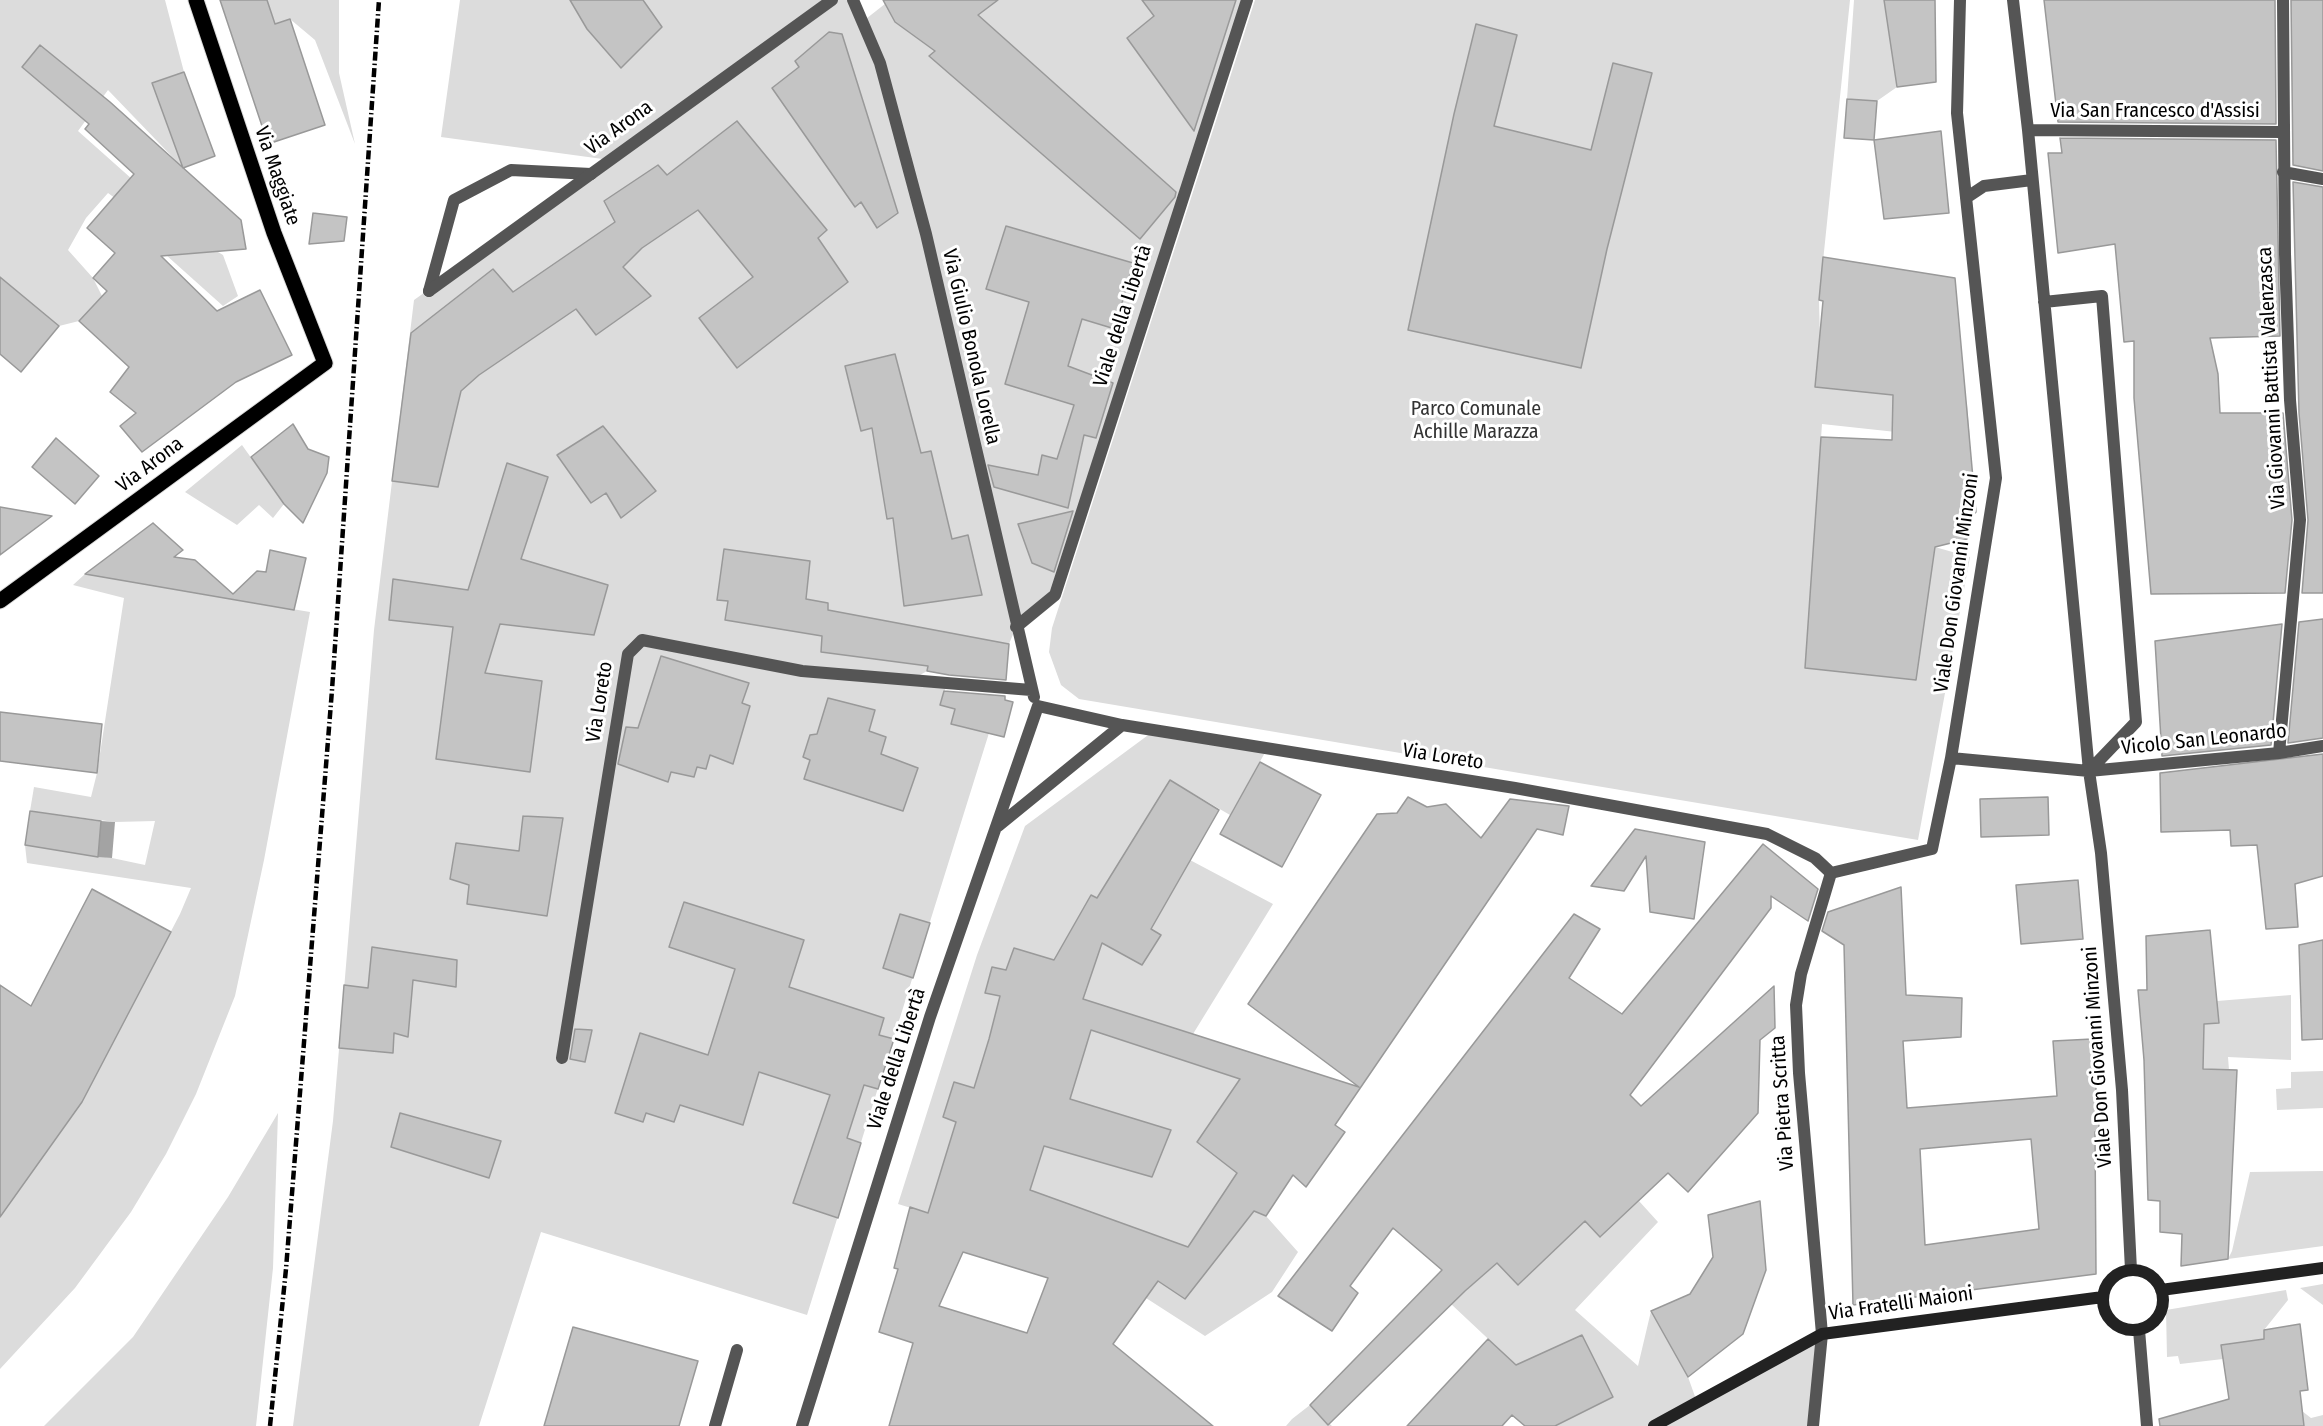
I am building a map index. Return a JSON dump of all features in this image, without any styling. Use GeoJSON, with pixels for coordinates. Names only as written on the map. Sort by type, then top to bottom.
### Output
{"type":"FeatureCollection","features":[{"type":"Feature","properties":{"kind":"main road","name":"Via Maggiate"},"geometry":{"type":"LineString","coordinates":[[196,0],[274,233],[325,363]]}},
{"type":"Feature","properties":{"kind":"main road","name":"Via Arona"},"geometry":{"type":"LineString","coordinates":[[0,601],[325,363]]}},
{"type":"Feature","properties":{"kind":"main road"},"geometry":{"type":"LineString","coordinates":[[2161,1290],[2323,1268]]}},
{"type":"Feature","properties":{"kind":"main road"},"geometry":{"type":"LineString","coordinates":[[2131,1270],[2149,1275],[2161,1290],[2161,1310],[2156,1319],[2139,1330],[2130,1330],[2112,1323],[2106,1315],[2103,1297],[2109,1281],[2123,1272],[2131,1270]]}},
{"type":"Feature","properties":{"kind":"main road","name":"Via Fratelli Maioni"},"geometry":{"type":"LineString","coordinates":[[1654,1426],[1822,1334],[2103,1297]]}},
{"type":"Feature","properties":{"kind":"street","name":"Via Arona"},"geometry":{"type":"LineString","coordinates":[[591,174],[511,170],[454,200],[429,291],[832,0]]}},
{"type":"Feature","properties":{"kind":"street","name":"Via Giulio Bonola Lorella"},"geometry":{"type":"LineString","coordinates":[[853,0],[880,63],[926,234],[1016,627],[1031,690],[1038,706]]}},
{"type":"Feature","properties":{"kind":"street","name":"Viale della Libertà"},"geometry":{"type":"LineString","coordinates":[[1016,627],[1055,595],[1247,0]]}},
{"type":"Feature","properties":{"kind":"street","name":"Viale Don Giovanni Minzoni"},"geometry":{"type":"LineString","coordinates":[[1831,873],[1932,849],[1951,758],[1996,478],[1957,113],[1960,0]]}},
{"type":"Feature","properties":{"kind":"street","name":"Viale Don Giovanni Minzoni"},"geometry":{"type":"LineString","coordinates":[[2013,0],[2028,130],[2089,771],[2101,853],[2113,983],[2131,1270]]}},
{"type":"Feature","properties":{"kind":"street","name":"Via Giovanni Battista Valenzasca"},"geometry":{"type":"LineString","coordinates":[[2280,753],[2300,520],[2290,400],[2282,132],[2283,0]]}},
{"type":"Feature","properties":{"kind":"street","name":"Via San Francesco d'Assisi"},"geometry":{"type":"LineString","coordinates":[[2028,130],[2282,132]]}},
{"type":"Feature","properties":{"kind":"street"},"geometry":{"type":"LineString","coordinates":[[2283,172],[2323,179]]}},
{"type":"Feature","properties":{"kind":"street"},"geometry":{"type":"LineString","coordinates":[[1966,198],[1984,186],[2032,180]]}},
{"type":"Feature","properties":{"kind":"street"},"geometry":{"type":"LineString","coordinates":[[2044,302],[2102,296],[2136,722],[2089,771]]}},
{"type":"Feature","properties":{"kind":"street","name":"Via Loreto"},"geometry":{"type":"LineString","coordinates":[[562,1058],[628,654],[642,640],[802,671],[1031,690]]}},
{"type":"Feature","properties":{"kind":"street","name":"Viale della Libertà"},"geometry":{"type":"LineString","coordinates":[[802,1426],[930,1017],[1038,706]]}},
{"type":"Feature","properties":{"kind":"street","name":"Via Loreto"},"geometry":{"type":"LineString","coordinates":[[1038,706],[1122,725],[1515,788],[1767,834],[1815,858],[1831,873]]}},
{"type":"Feature","properties":{"kind":"street"},"geometry":{"type":"LineString","coordinates":[[997,826],[1122,725]]}},
{"type":"Feature","properties":{"kind":"street","name":"Vicolo San Leonardo"},"geometry":{"type":"LineString","coordinates":[[1951,758],[2089,771],[2280,753],[2323,746]]}},
{"type":"Feature","properties":{"kind":"street","name":"Via Pietra Scritta"},"geometry":{"type":"LineString","coordinates":[[1813,1426],[1822,1334],[1798,1074],[1796,1005],[1801,974],[1831,873]]}},
{"type":"Feature","properties":{"kind":"street"},"geometry":{"type":"LineString","coordinates":[[2139,1330],[2147,1426]]}},
{"type":"Feature","properties":{"kind":"street"},"geometry":{"type":"LineString","coordinates":[[715,1426],[737,1350]]}},
{"type":"Feature","properties":{"kind":"green space"},"geometry":{"type":"Polygon","coordinates":[[[0,0],[165,0],[184,72],[153,84],[183,168],[108,90],[78,131],[205,244],[223,255],[238,296],[223,306],[156,246],[157,229],[108,193],[86,218],[68,250],[93,278],[102,296],[79,321],[59,326],[0,277],[0,0]]]}},
{"type":"Feature","properties":{"kind":"green space"},"geometry":{"type":"Polygon","coordinates":[[[267,0],[339,0],[339,73],[355,144],[315,40],[290,19],[275,24],[267,0]]]}},
{"type":"Feature","properties":{"kind":"green space"},"geometry":{"type":"Polygon","coordinates":[[[460,0],[853,0],[862,22],[890,0],[1246,0],[1055,595],[1016,627],[1009,644],[930,630],[927,671],[913,679],[947,682],[941,705],[955,709],[989,733],[807,1315],[541,1232],[479,1426],[293,1426],[333,1121],[374,630],[414,300],[610,160],[441,137],[460,0]]]}},
{"type":"Feature","properties":{"kind":"green space","name":"Parco Comunale Achille Marazza"},"geometry":{"type":"Polygon","coordinates":[[[1255,0],[1850,0],[1819,300],[1820,339],[1815,386],[1967,404],[1970,440],[1822,424],[1805,667],[1916,680],[1935,547],[1970,557],[1918,840],[1079,699],[1061,685],[1049,652],[1052,628],[1255,0]]]}},
{"type":"Feature","properties":{"kind":"green space"},"geometry":{"type":"Polygon","coordinates":[[[1854,0],[1885,0],[1897,87],[1877,101],[1847,99],[1854,0]]]}},
{"type":"Feature","properties":{"kind":"green space"},"geometry":{"type":"Polygon","coordinates":[[[242,445],[284,504],[273,518],[259,505],[237,525],[185,492],[242,445]]]}},
{"type":"Feature","properties":{"kind":"green space"},"geometry":{"type":"Polygon","coordinates":[[[85,574],[310,612],[264,860],[235,996],[196,1094],[166,1154],[131,1212],[75,1288],[0,1369],[0,1217],[82,1102],[180,914],[191,888],[27,863],[25,845],[145,865],[155,821],[115,822],[30,811],[34,787],[91,797],[97,773],[124,598],[73,585],[85,574]]]}},
{"type":"Feature","properties":{"kind":"green space"},"geometry":{"type":"Polygon","coordinates":[[[1155,730],[1267,749],[1230,815],[1170,780],[1113,872],[1190,860],[1273,904],[1193,1034],[1253,1061],[1197,1142],[1237,1173],[1164,1284],[1185,1299],[1254,1211],[1266,1216],[1298,1252],[1272,1292],[1205,1336],[1146,1298],[1182,1245],[1038,1193],[1023,1242],[898,1204],[977,955],[1025,826],[1155,730]]]}},
{"type":"Feature","properties":{"kind":"green space"},"geometry":{"type":"Polygon","coordinates":[[[2291,995],[2291,1060],[2228,1057],[2229,1070],[2203,1070],[2202,1024],[2219,1023],[2217,1001],[2291,995]]]}},
{"type":"Feature","properties":{"kind":"green space"},"geometry":{"type":"Polygon","coordinates":[[[2323,1071],[2323,1108],[2277,1110],[2276,1089],[2291,1088],[2291,1072],[2323,1071]]]}},
{"type":"Feature","properties":{"kind":"green space"},"geometry":{"type":"Polygon","coordinates":[[[278,1113],[273,1268],[256,1426],[44,1426],[133,1337],[228,1197],[278,1113]]]}},
{"type":"Feature","properties":{"kind":"green space"},"geometry":{"type":"Polygon","coordinates":[[[2323,1171],[2323,1246],[2228,1259],[2232,1251],[2250,1172],[2323,1171]]]}},
{"type":"Feature","properties":{"kind":"green space"},"geometry":{"type":"Polygon","coordinates":[[[1639,1201],[1658,1222],[1575,1310],[1638,1366],[1651,1311],[1688,1377],[1697,1402],[1822,1334],[1813,1426],[1555,1426],[1612,1397],[1582,1335],[1516,1365],[1451,1304],[1497,1263],[1519,1285],[1560,1245],[1567,1204],[1601,1237],[1639,1201]]]}},
{"type":"Feature","properties":{"kind":"green space"},"geometry":{"type":"Polygon","coordinates":[[[2323,1284],[2323,1305],[2300,1288],[2323,1284]]]}},
{"type":"Feature","properties":{"kind":"green space"},"geometry":{"type":"Polygon","coordinates":[[[2286,1290],[2288,1300],[2264,1330],[2264,1339],[2222,1345],[2223,1359],[2180,1364],[2178,1356],[2167,1357],[2166,1310],[2286,1290]]]}},
{"type":"Feature","properties":{"kind":"green space"},"geometry":{"type":"Polygon","coordinates":[[[1310,1405],[1332,1426],[1286,1426],[1292,1419],[1310,1405]]]}},
{"type":"Feature","properties":{"kind":"green space"},"geometry":{"type":"Polygon","coordinates":[[[2302,1411],[2311,1418],[2323,1415],[2323,1426],[2304,1426],[2302,1411]]]}},
{"type":"Feature","properties":{"kind":"shaded area"},"geometry":{"type":"Polygon","coordinates":[[[101,821],[115,822],[112,858],[98,857],[101,821]]]}},
{"type":"Feature","properties":{"kind":"building"},"geometry":{"type":"Polygon","coordinates":[[[220,0],[267,0],[275,24],[290,19],[325,125],[268,144],[220,0]]]}},
{"type":"Feature","properties":{"kind":"building"},"geometry":{"type":"Polygon","coordinates":[[[570,0],[643,0],[662,27],[621,68],[587,29],[570,0]]]}},
{"type":"Feature","properties":{"kind":"building"},"geometry":{"type":"Polygon","coordinates":[[[883,0],[998,0],[978,15],[1176,192],[1175,197],[1140,239],[929,56],[935,51],[895,22],[883,0]]]}},
{"type":"Feature","properties":{"kind":"building"},"geometry":{"type":"Polygon","coordinates":[[[1142,0],[1236,0],[1194,131],[1127,38],[1154,16],[1142,0]]]}},
{"type":"Feature","properties":{"kind":"building"},"geometry":{"type":"Polygon","coordinates":[[[1884,0],[1935,0],[1936,82],[1897,87],[1884,0]]]}},
{"type":"Feature","properties":{"kind":"building"},"geometry":{"type":"Polygon","coordinates":[[[2044,0],[2275,0],[2276,124],[2058,122],[2044,0]]]}},
{"type":"Feature","properties":{"kind":"building"},"geometry":{"type":"Polygon","coordinates":[[[2291,0],[2323,0],[2323,171],[2293,165],[2291,0]]]}},
{"type":"Feature","properties":{"kind":"building"},"geometry":{"type":"Polygon","coordinates":[[[1476,24],[1517,35],[1494,126],[1591,150],[1613,63],[1652,73],[1607,249],[1581,368],[1408,330],[1454,114],[1476,24]]]}},
{"type":"Feature","properties":{"kind":"building"},"geometry":{"type":"Polygon","coordinates":[[[829,32],[842,34],[898,213],[877,228],[861,202],[855,207],[772,88],[799,67],[795,61],[829,32]]]}},
{"type":"Feature","properties":{"kind":"building"},"geometry":{"type":"Polygon","coordinates":[[[40,45],[110,102],[241,220],[246,249],[161,256],[217,311],[260,290],[292,355],[236,382],[142,452],[120,426],[136,413],[110,392],[129,367],[79,321],[107,291],[93,278],[115,253],[87,228],[134,174],[85,129],[89,124],[22,67],[40,45]]]}},
{"type":"Feature","properties":{"kind":"building"},"geometry":{"type":"Polygon","coordinates":[[[184,72],[215,156],[183,168],[152,83],[184,72]]]}},
{"type":"Feature","properties":{"kind":"building"},"geometry":{"type":"Polygon","coordinates":[[[1847,99],[1877,101],[1874,140],[1844,138],[1847,99]]]}},
{"type":"Feature","properties":{"kind":"building"},"geometry":{"type":"Polygon","coordinates":[[[737,121],[827,230],[818,238],[848,282],[737,368],[699,318],[753,277],[698,210],[642,248],[623,267],[651,296],[596,335],[576,309],[479,375],[461,391],[438,487],[392,481],[411,333],[493,269],[513,292],[615,222],[604,201],[658,165],[667,175],[737,121]]]}},
{"type":"Feature","properties":{"kind":"building"},"geometry":{"type":"Polygon","coordinates":[[[1941,131],[1949,213],[1884,219],[1874,140],[1941,131]]]}},
{"type":"Feature","properties":{"kind":"building"},"geometry":{"type":"Polygon","coordinates":[[[2060,138],[2276,140],[2280,336],[2210,338],[2218,374],[2220,413],[2283,413],[2292,520],[2285,593],[2151,594],[2134,398],[2134,341],[2124,342],[2115,244],[2058,253],[2048,153],[2062,153],[2060,138]]]}},
{"type":"Feature","properties":{"kind":"building"},"geometry":{"type":"Polygon","coordinates":[[[2293,182],[2323,187],[2323,593],[2302,593],[2308,520],[2299,413],[2293,182]]]}},
{"type":"Feature","properties":{"kind":"building"},"geometry":{"type":"Polygon","coordinates":[[[313,213],[347,217],[344,241],[309,244],[313,213]]]}},
{"type":"Feature","properties":{"kind":"building"},"geometry":{"type":"Polygon","coordinates":[[[1006,226],[1133,263],[1115,329],[1082,319],[1068,366],[1113,383],[1096,438],[1084,435],[1068,508],[994,487],[988,465],[1038,475],[1042,455],[1057,459],[1074,405],[1005,384],[1029,302],[986,289],[1006,226]]]}},
{"type":"Feature","properties":{"kind":"building"},"geometry":{"type":"Polygon","coordinates":[[[1823,257],[1955,278],[1976,512],[1970,518],[1967,539],[1935,547],[1916,680],[1805,668],[1821,437],[1892,440],[1893,395],[1815,387],[1823,301],[1819,300],[1823,257]]]}},
{"type":"Feature","properties":{"kind":"building"},"geometry":{"type":"Polygon","coordinates":[[[0,277],[59,326],[21,372],[0,354],[0,277]]]}},
{"type":"Feature","properties":{"kind":"building"},"geometry":{"type":"Polygon","coordinates":[[[895,354],[921,453],[931,451],[952,539],[968,535],[982,595],[904,606],[893,518],[887,519],[872,428],[861,431],[845,366],[895,354]]]}},
{"type":"Feature","properties":{"kind":"building"},"geometry":{"type":"Polygon","coordinates":[[[293,424],[308,449],[329,457],[327,473],[303,523],[284,504],[251,457],[293,424]]]}},
{"type":"Feature","properties":{"kind":"building"},"geometry":{"type":"Polygon","coordinates":[[[603,426],[656,491],[621,518],[606,493],[591,503],[557,455],[603,426]]]}},
{"type":"Feature","properties":{"kind":"building"},"geometry":{"type":"Polygon","coordinates":[[[56,438],[99,476],[75,504],[32,467],[56,438]]]}},
{"type":"Feature","properties":{"kind":"building"},"geometry":{"type":"Polygon","coordinates":[[[507,463],[548,477],[521,559],[608,585],[594,635],[500,624],[485,673],[542,681],[530,772],[436,759],[453,627],[389,620],[393,579],[468,590],[507,463]]]}},
{"type":"Feature","properties":{"kind":"building"},"geometry":{"type":"Polygon","coordinates":[[[0,507],[52,516],[0,555],[0,507]]]}},
{"type":"Feature","properties":{"kind":"building"},"geometry":{"type":"Polygon","coordinates":[[[1073,511],[1054,572],[1032,563],[1018,524],[1073,511]]]}},
{"type":"Feature","properties":{"kind":"building"},"geometry":{"type":"Polygon","coordinates":[[[153,523],[183,550],[174,557],[195,560],[233,594],[257,571],[266,572],[270,550],[306,558],[294,610],[85,574],[153,523]]]}},
{"type":"Feature","properties":{"kind":"building"},"geometry":{"type":"Polygon","coordinates":[[[724,549],[810,561],[806,599],[828,603],[828,610],[1009,644],[1006,680],[949,675],[927,671],[928,666],[821,652],[822,636],[725,620],[728,601],[717,600],[724,549]]]}},
{"type":"Feature","properties":{"kind":"building"},"geometry":{"type":"Polygon","coordinates":[[[2323,619],[2323,738],[2288,743],[2299,622],[2323,619]]]}},
{"type":"Feature","properties":{"kind":"building"},"geometry":{"type":"Polygon","coordinates":[[[2282,624],[2271,745],[2162,756],[2155,641],[2282,624]]]}},
{"type":"Feature","properties":{"kind":"building"},"geometry":{"type":"Polygon","coordinates":[[[661,656],[749,683],[742,703],[750,706],[733,764],[710,755],[706,769],[697,767],[694,777],[671,772],[668,782],[618,764],[626,727],[638,728],[661,656]]]}},
{"type":"Feature","properties":{"kind":"building"},"geometry":{"type":"Polygon","coordinates":[[[944,691],[1005,696],[1005,700],[1013,702],[1004,737],[951,724],[955,709],[940,705],[944,691]]]}},
{"type":"Feature","properties":{"kind":"building"},"geometry":{"type":"Polygon","coordinates":[[[828,698],[875,710],[869,731],[886,737],[881,754],[918,768],[903,811],[804,779],[810,760],[803,757],[810,735],[817,734],[828,698]]]}},
{"type":"Feature","properties":{"kind":"building"},"geometry":{"type":"Polygon","coordinates":[[[0,712],[102,724],[97,773],[0,761],[0,712]]]}},
{"type":"Feature","properties":{"kind":"building"},"geometry":{"type":"Polygon","coordinates":[[[2323,754],[2323,876],[2295,884],[2298,927],[2266,929],[2257,845],[2231,846],[2230,830],[2161,832],[2160,773],[2323,754]]]}},
{"type":"Feature","properties":{"kind":"building"},"geometry":{"type":"Polygon","coordinates":[[[1260,762],[1321,795],[1282,867],[1220,834],[1260,762]]]}},
{"type":"Feature","properties":{"kind":"building"},"geometry":{"type":"Polygon","coordinates":[[[1170,780],[1219,810],[1151,929],[1161,935],[1142,965],[1102,943],[1083,999],[1359,1087],[1248,1004],[1377,814],[1397,813],[1408,797],[1427,807],[1446,804],[1481,838],[1510,799],[1569,806],[1563,835],[1537,829],[1335,1125],[1345,1132],[1306,1187],[1293,1175],[1266,1216],[1254,1211],[1185,1299],[1158,1281],[1113,1344],[1213,1426],[889,1426],[913,1343],[879,1332],[898,1269],[894,1268],[910,1207],[928,1213],[956,1122],[943,1117],[954,1082],[974,1088],[1000,996],[985,993],[992,967],[1006,970],[1014,948],[1054,960],[1091,895],[1097,898],[1170,780]],[[1091,1030],[1070,1099],[1171,1130],[1152,1177],[1044,1146],[1030,1190],[1188,1247],[1237,1173],[1197,1142],[1240,1079],[1091,1030]],[[963,1252],[939,1306],[1027,1333],[1048,1278],[963,1252]]]}},
{"type":"Feature","properties":{"kind":"building"},"geometry":{"type":"Polygon","coordinates":[[[2048,797],[2049,835],[1981,837],[1980,799],[2048,797]]]}},
{"type":"Feature","properties":{"kind":"building"},"geometry":{"type":"Polygon","coordinates":[[[30,811],[101,821],[98,857],[25,845],[30,811]]]}},
{"type":"Feature","properties":{"kind":"building"},"geometry":{"type":"Polygon","coordinates":[[[523,816],[563,818],[547,916],[467,904],[469,885],[450,879],[456,843],[519,851],[523,816]]]}},
{"type":"Feature","properties":{"kind":"building"},"geometry":{"type":"Polygon","coordinates":[[[1635,829],[1705,842],[1694,919],[1650,912],[1646,856],[1624,891],[1591,886],[1635,829]]]}},
{"type":"Feature","properties":{"kind":"building"},"geometry":{"type":"Polygon","coordinates":[[[1763,844],[1818,889],[1808,921],[1771,896],[1771,908],[1630,1095],[1641,1106],[1774,986],[1775,1028],[1760,1040],[1758,1113],[1688,1192],[1668,1173],[1600,1237],[1585,1221],[1518,1285],[1497,1263],[1465,1291],[1328,1425],[1310,1405],[1442,1270],[1393,1228],[1350,1286],[1358,1293],[1332,1331],[1278,1296],[1574,914],[1600,929],[1569,978],[1622,1014],[1763,844]]]}},
{"type":"Feature","properties":{"kind":"building"},"geometry":{"type":"Polygon","coordinates":[[[2078,880],[2083,939],[2021,944],[2016,885],[2078,880]]]}},
{"type":"Feature","properties":{"kind":"building"},"geometry":{"type":"Polygon","coordinates":[[[1901,887],[1906,995],[1962,998],[1961,1037],[1903,1041],[1907,1108],[2057,1096],[2053,1041],[2092,1039],[2099,1127],[2095,1132],[2096,1274],[1853,1305],[1844,945],[1822,931],[1828,912],[1901,887]],[[2031,1139],[1920,1149],[1925,1245],[2039,1229],[2031,1139]]]}},
{"type":"Feature","properties":{"kind":"building"},"geometry":{"type":"Polygon","coordinates":[[[92,889],[171,932],[82,1102],[0,1217],[0,985],[31,1006],[92,889]]]}},
{"type":"Feature","properties":{"kind":"building"},"geometry":{"type":"Polygon","coordinates":[[[684,902],[804,940],[789,987],[884,1018],[879,1035],[894,1039],[878,1089],[864,1085],[847,1138],[861,1143],[838,1218],[793,1203],[830,1095],[759,1072],[743,1125],[680,1105],[674,1122],[646,1113],[643,1122],[615,1113],[640,1033],[708,1055],[735,969],[669,947],[684,902]]]}},
{"type":"Feature","properties":{"kind":"building"},"geometry":{"type":"Polygon","coordinates":[[[900,914],[930,923],[913,978],[883,968],[900,914]]]}},
{"type":"Feature","properties":{"kind":"building"},"geometry":{"type":"Polygon","coordinates":[[[2210,930],[2219,1023],[2204,1024],[2203,1069],[2237,1070],[2228,1259],[2181,1266],[2182,1234],[2160,1232],[2160,1201],[2148,1200],[2144,1060],[2138,990],[2147,990],[2146,936],[2210,930]]]}},
{"type":"Feature","properties":{"kind":"building"},"geometry":{"type":"Polygon","coordinates":[[[2323,940],[2323,1039],[2302,1040],[2299,945],[2323,940]]]}},
{"type":"Feature","properties":{"kind":"building"},"geometry":{"type":"Polygon","coordinates":[[[372,947],[457,960],[456,987],[413,980],[408,1037],[394,1033],[393,1053],[339,1048],[344,985],[368,988],[372,947]]]}},
{"type":"Feature","properties":{"kind":"building"},"geometry":{"type":"Polygon","coordinates":[[[575,1029],[592,1030],[585,1062],[570,1059],[575,1029]]]}},
{"type":"Feature","properties":{"kind":"building"},"geometry":{"type":"Polygon","coordinates":[[[400,1113],[501,1141],[489,1178],[391,1147],[400,1113]]]}},
{"type":"Feature","properties":{"kind":"building"},"geometry":{"type":"Polygon","coordinates":[[[1760,1201],[1766,1270],[1743,1334],[1688,1377],[1651,1311],[1690,1294],[1713,1257],[1708,1215],[1760,1201]]]}},
{"type":"Feature","properties":{"kind":"building"},"geometry":{"type":"Polygon","coordinates":[[[2300,1324],[2308,1390],[2300,1391],[2304,1426],[2160,1426],[2159,1419],[2229,1399],[2221,1345],[2264,1339],[2264,1330],[2300,1324]]]}},
{"type":"Feature","properties":{"kind":"building"},"geometry":{"type":"Polygon","coordinates":[[[573,1327],[698,1361],[679,1426],[544,1426],[573,1327]]]}},
{"type":"Feature","properties":{"kind":"building"},"geometry":{"type":"Polygon","coordinates":[[[1582,1335],[1613,1397],[1555,1426],[1525,1426],[1512,1415],[1502,1426],[1407,1426],[1488,1339],[1516,1365],[1582,1335]]]}},
{"type":"Feature","properties":{"kind":"railway"},"geometry":{"type":"LineString","coordinates":[[270,1426],[286,1269],[332,690],[379,0]]}}]}
